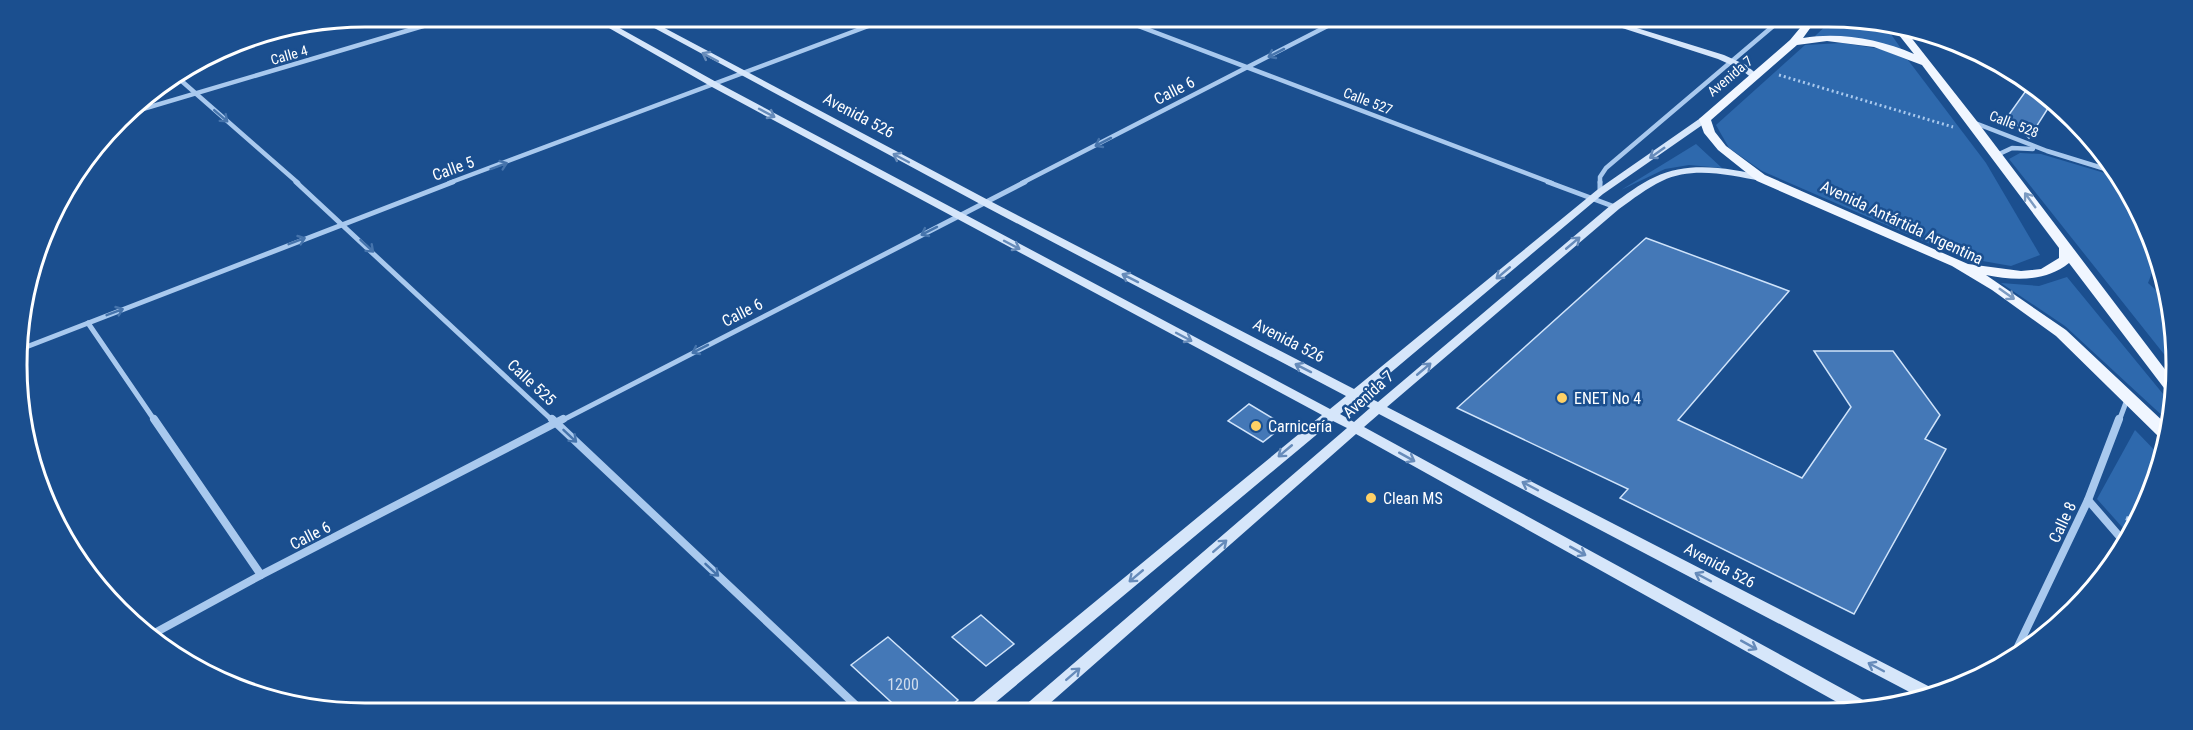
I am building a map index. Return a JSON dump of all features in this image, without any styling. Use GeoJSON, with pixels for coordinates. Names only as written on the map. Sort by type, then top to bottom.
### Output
{"type":"FeatureCollection","features":[{"type":"Feature","properties":{"kind":"main road"},"geometry":{"type":"LineString","coordinates":[[611,27],[958,216],[1356,428],[1851,702]]}},
{"type":"Feature","properties":{"kind":"main road","name":"Avenida 526"},"geometry":{"type":"LineString","coordinates":[[655,27],[986,203],[1920,690]]}},
{"type":"Feature","properties":{"kind":"main road"},"geometry":{"type":"LineString","coordinates":[[1623,27],[1733,62],[1759,73]]}},
{"type":"Feature","properties":{"kind":"main road","name":"Avenida 7"},"geometry":{"type":"LineString","coordinates":[[984,703],[1596,195],[1704,119],[1794,42],[1806,27]]}},
{"type":"Feature","properties":{"kind":"main road"},"geometry":{"type":"LineString","coordinates":[[1904,36],[1983,136],[2165,380]]}},
{"type":"Feature","properties":{"kind":"main road"},"geometry":{"type":"LineString","coordinates":[[1794,42],[1827,38],[1868,43],[1890,48],[1925,64]]}},
{"type":"Feature","properties":{"kind":"main road","name":"Avenida Antártida Argentina"},"geometry":{"type":"LineString","coordinates":[[1704,119],[1710,133],[1722,148],[1761,178],[1957,263],[2035,313],[2085,355],[2160,428]]}},
{"type":"Feature","properties":{"kind":"main road","name":"Avenida 7"},"geometry":{"type":"LineString","coordinates":[[1039,703],[1380,407],[1615,207],[1654,181],[1685,171],[1721,171],[1761,178]]}},
{"type":"Feature","properties":{"kind":"main road"},"geometry":{"type":"LineString","coordinates":[[1957,263],[1986,271],[2015,275],[2039,274],[2057,269],[2066,260],[2065,248]]}},
{"type":"Feature","properties":{"kind":"street","name":"Calle 4"},"geometry":{"type":"LineString","coordinates":[[145,108],[420,27]]}},
{"type":"Feature","properties":{"kind":"street","name":"Calle 5"},"geometry":{"type":"LineString","coordinates":[[28,346],[343,224],[866,27]]}},
{"type":"Feature","properties":{"kind":"street","name":"Calle 527"},"geometry":{"type":"LineString","coordinates":[[1140,27],[1246,68],[1596,195],[1615,207]]}},
{"type":"Feature","properties":{"kind":"street","name":"Calle 6"},"geometry":{"type":"LineString","coordinates":[[158,632],[261,575],[1326,27]]}},
{"type":"Feature","properties":{"kind":"street","name":"Avenida 7"},"geometry":{"type":"LineString","coordinates":[[1596,195],[1600,177],[1606,168],[1773,27]]}},
{"type":"Feature","properties":{"kind":"street","name":"Calle 525"},"geometry":{"type":"LineString","coordinates":[[181,81],[343,224],[854,703]]}},
{"type":"Feature","properties":{"kind":"street","name":"Calle 528"},"geometry":{"type":"LineString","coordinates":[[1972,122],[2047,151],[2103,168]]}},
{"type":"Feature","properties":{"kind":"street","name":"Calle 528"},"geometry":{"type":"LineString","coordinates":[[1997,155],[2012,148],[2047,151]]}},
{"type":"Feature","properties":{"kind":"street"},"geometry":{"type":"LineString","coordinates":[[88,323],[261,575]]}},
{"type":"Feature","properties":{"kind":"street","name":"Calle 8"},"geometry":{"type":"LineString","coordinates":[[2019,644],[2088,500],[2128,396]]}},
{"type":"Feature","properties":{"kind":"street"},"geometry":{"type":"LineString","coordinates":[[2088,500],[2119,536]]}},
{"type":"Feature","properties":{"kind":"path"},"geometry":{"type":"LineString","coordinates":[[1759,73],[1983,136]]}},
{"type":"Feature","properties":{"kind":"shaded area"},"geometry":{"type":"Polygon","coordinates":[[[1824,27],[1890,32],[1902,50],[1859,39],[1815,36],[1824,27]]]}},
{"type":"Feature","properties":{"kind":"shaded area"},"geometry":{"type":"Polygon","coordinates":[[[1842,43],[1881,49],[1908,60],[1986,163],[2040,255],[2011,266],[1960,257],[1762,171],[1729,148],[1716,125],[1805,45],[1842,43]]]}},
{"type":"Feature","properties":{"kind":"shaded area"},"geometry":{"type":"Polygon","coordinates":[[[1696,144],[1722,168],[1689,165],[1665,169],[1621,190],[1696,144]]]}},
{"type":"Feature","properties":{"kind":"shaded area"},"geometry":{"type":"Polygon","coordinates":[[[2020,153],[2041,154],[2107,174],[2121,196],[2148,256],[2152,272],[2148,283],[2158,292],[2160,299],[2166,356],[2009,159],[2020,153]]]}},
{"type":"Feature","properties":{"kind":"shaded area"},"geometry":{"type":"Polygon","coordinates":[[[2067,277],[2164,395],[2162,415],[2065,326],[2001,283],[2039,286],[2067,277]]]}},
{"type":"Feature","properties":{"kind":"shaded area"},"geometry":{"type":"Polygon","coordinates":[[[2135,430],[2155,450],[2148,474],[2124,529],[2097,499],[2135,430]]]}},
{"type":"Feature","properties":{"kind":"building"},"geometry":{"type":"Polygon","coordinates":[[[2025,92],[2048,108],[2029,138],[2008,116],[2025,92]]]}},
{"type":"Feature","properties":{"kind":"building"},"geometry":{"type":"Polygon","coordinates":[[[1646,238],[1789,291],[1678,420],[1802,478],[1851,407],[1814,351],[1893,351],[1940,415],[1925,439],[1946,449],[1854,614],[1620,498],[1628,489],[1457,408],[1646,238]]]}},
{"type":"Feature","properties":{"kind":"building","name":"Carnicería"},"geometry":{"type":"Polygon","coordinates":[[[1249,404],[1274,419],[1277,431],[1263,442],[1228,421],[1249,404]]]}},
{"type":"Feature","properties":{"kind":"building"},"geometry":{"type":"Polygon","coordinates":[[[981,615],[1014,644],[986,666],[952,637],[981,615]]]}},
{"type":"Feature","properties":{"kind":"building"},"geometry":{"type":"Polygon","coordinates":[[[888,637],[958,700],[954,703],[892,703],[851,665],[888,637]]]}},
{"type":"Feature","properties":{"kind":"place","name":"ENET No 4"},"geometry":{"type":"Point","coordinates":[1562,398]}},
{"type":"Feature","properties":{"kind":"place","name":"Carnicería"},"geometry":{"type":"Point","coordinates":[1256,426]}},
{"type":"Feature","properties":{"kind":"place","name":"Clean MS"},"geometry":{"type":"Point","coordinates":[1371,498]}}]}
